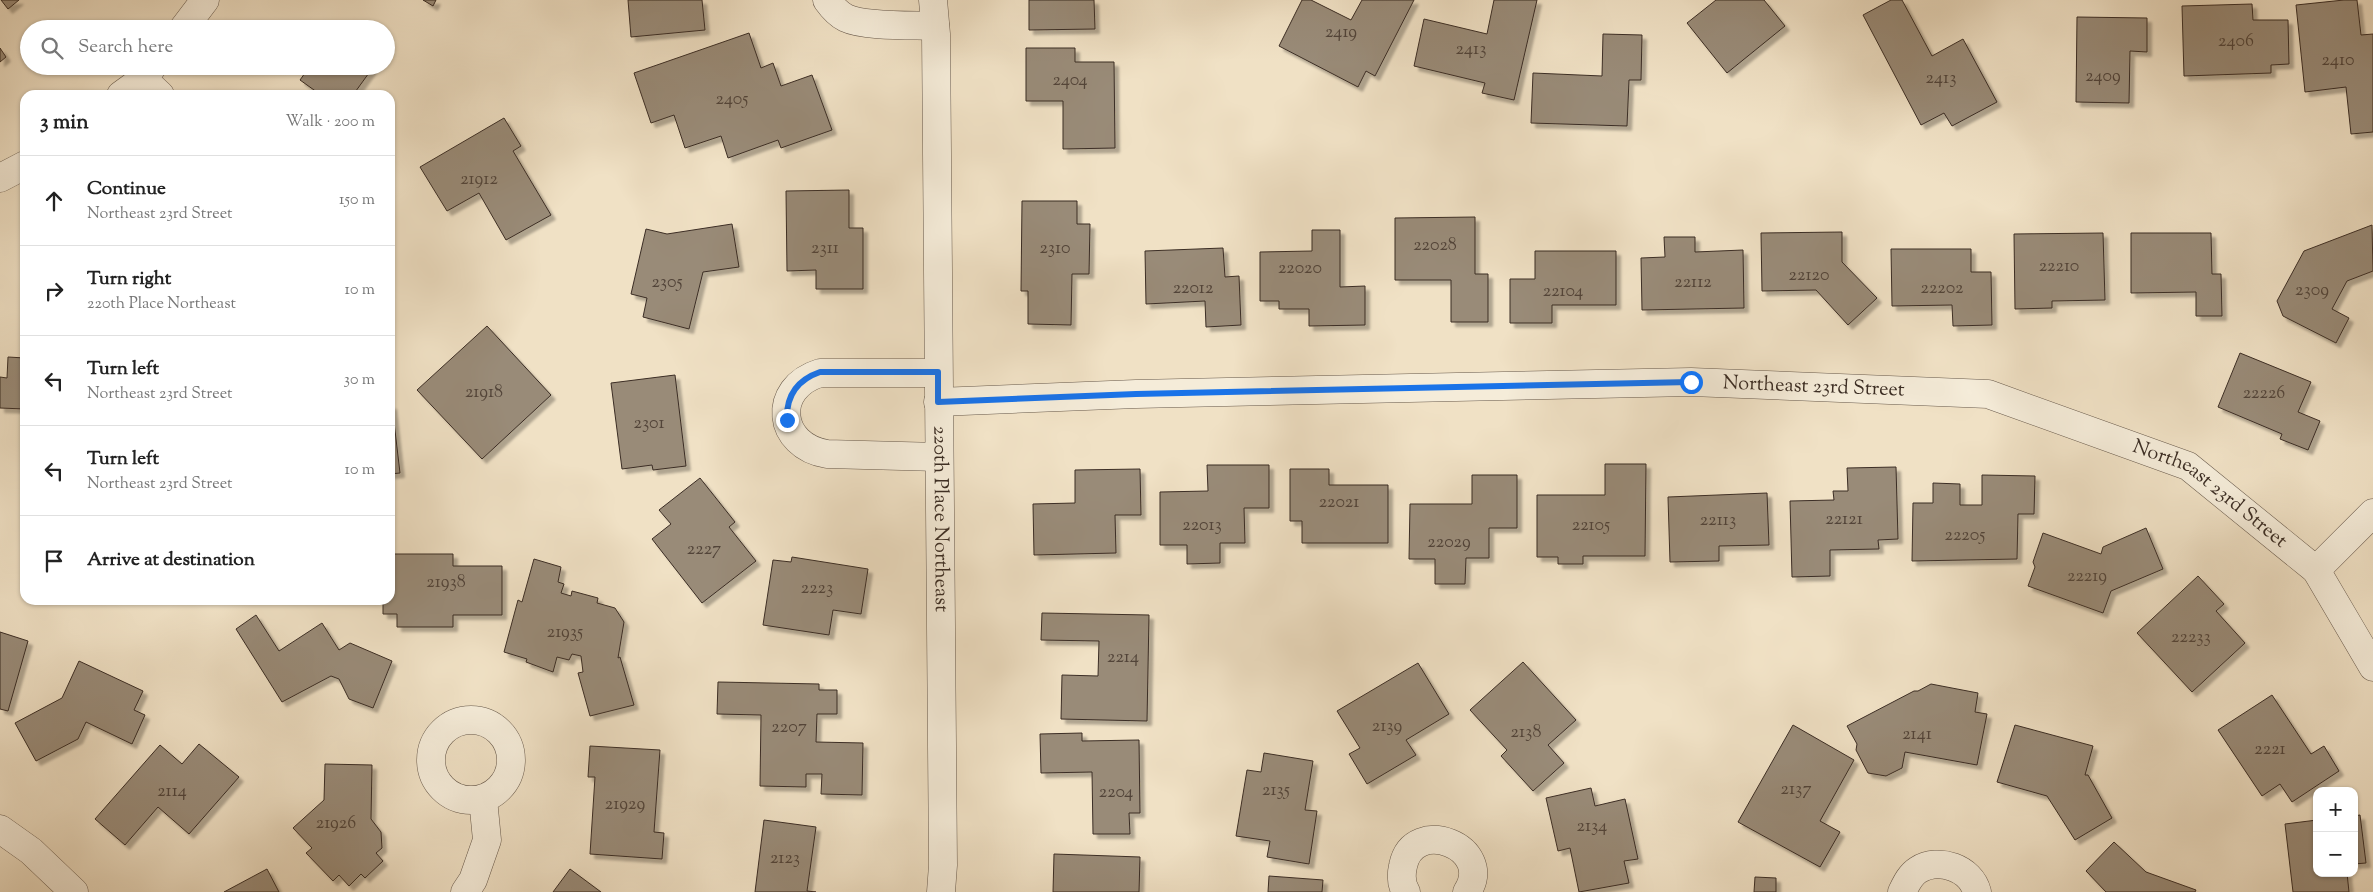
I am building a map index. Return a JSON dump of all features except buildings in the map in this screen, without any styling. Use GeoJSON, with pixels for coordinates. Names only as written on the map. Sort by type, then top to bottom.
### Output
{"type":"FeatureCollection","features":[{"type":"Feature","properties":{"kind":"street"},"geometry":{"type":"LineString","coordinates":[[190,20],[205,0]]}},
{"type":"Feature","properties":{"kind":"street","name":"220th Place Northeast"},"geometry":{"type":"LineString","coordinates":[[827,0],[834,10],[846,18],[859,22],[934,13],[943,866],[941,892]]}},
{"type":"Feature","properties":{"kind":"street"},"geometry":{"type":"LineString","coordinates":[[131,90],[152,80]]}},
{"type":"Feature","properties":{"kind":"street"},"geometry":{"type":"LineString","coordinates":[[0,178],[20,167]]}},
{"type":"Feature","properties":{"kind":"street"},"geometry":{"type":"LineString","coordinates":[[938,372],[820,372],[808,376],[798,385],[790,395],[786,408],[787,420],[792,434],[801,444],[813,452],[827,454],[939,456]]}},
{"type":"Feature","properties":{"kind":"street","name":"Northeast 23rd Street"},"geometry":{"type":"LineString","coordinates":[[938,402],[1136,394],[1691,382],[1988,394],[2188,466],[2316,570],[2373,668]]}},
{"type":"Feature","properties":{"kind":"street"},"geometry":{"type":"LineString","coordinates":[[2316,570],[2373,513]]}},
{"type":"Feature","properties":{"kind":"street"},"geometry":{"type":"LineString","coordinates":[[465,892],[473,880],[487,840],[483,799]]}},
{"type":"Feature","properties":{"kind":"street"},"geometry":{"type":"LineString","coordinates":[[0,829],[31,850],[74,892]]}},
{"type":"Feature","properties":{"kind":"street"},"geometry":{"type":"LineString","coordinates":[[1406,892],[1401,875],[1404,861],[1411,849],[1423,842],[1436,839],[1450,842],[1462,849],[1470,861],[1473,875],[1467,892]]}},
{"type":"Feature","properties":{"kind":"street"},"geometry":{"type":"LineString","coordinates":[[1902,892],[1908,879],[1918,870],[1931,865],[1944,864],[1958,868],[1968,876],[1977,892]]}},
{"type":"Feature","properties":{"kind":"route"},"geometry":{"type":"LineString","coordinates":[[787,420],[786,408],[790,395],[808,376],[820,372],[938,372],[938,402],[1136,394],[1691,382]]}}]}
